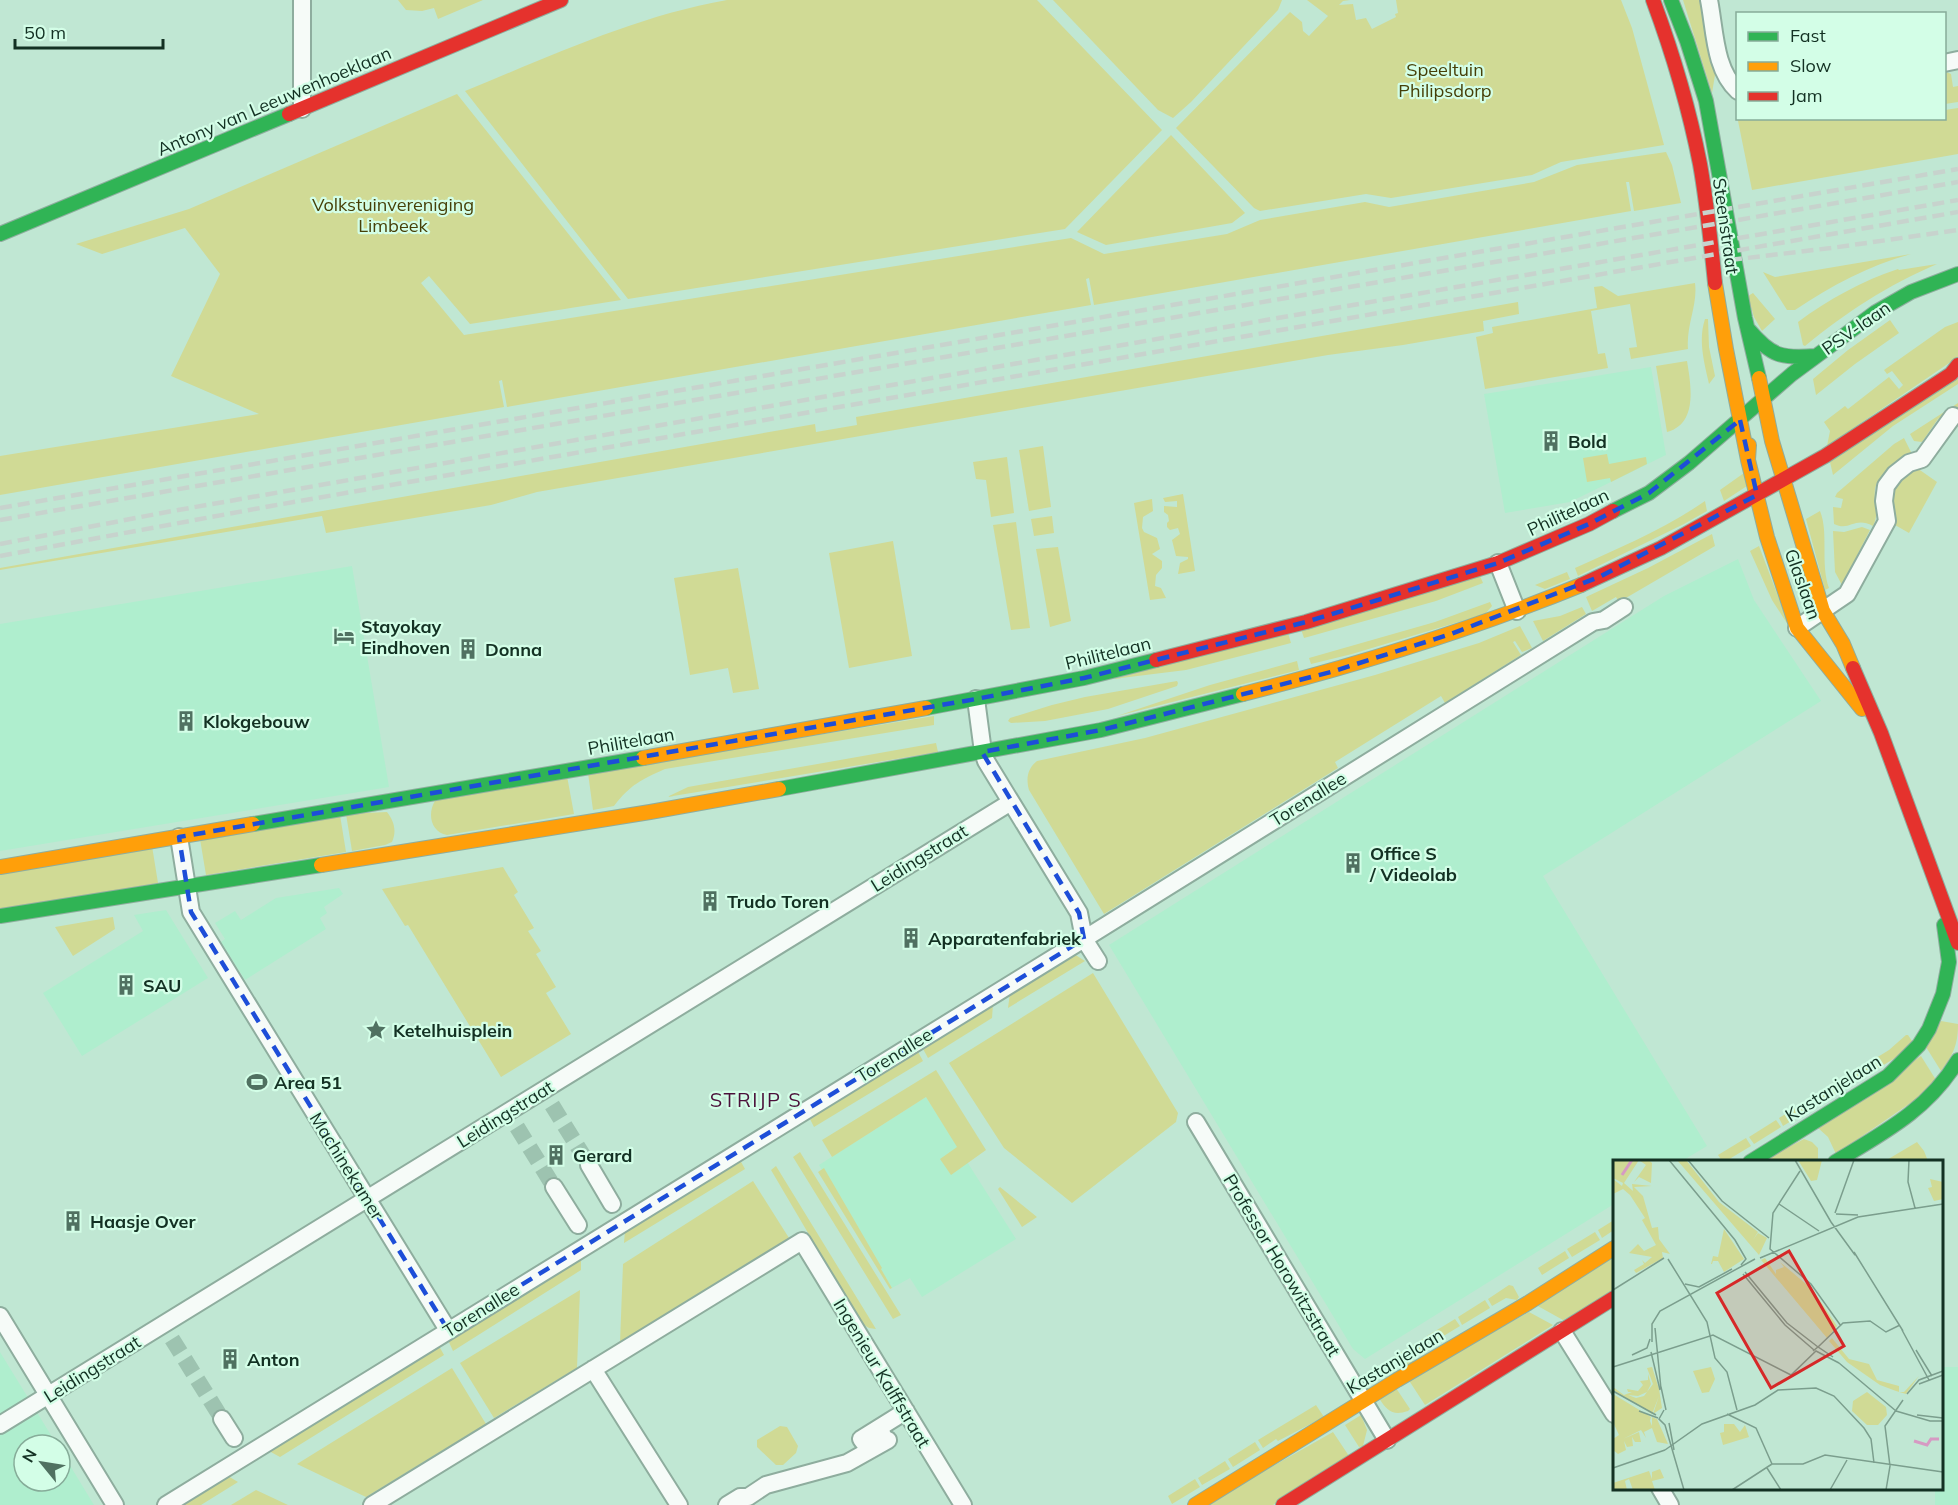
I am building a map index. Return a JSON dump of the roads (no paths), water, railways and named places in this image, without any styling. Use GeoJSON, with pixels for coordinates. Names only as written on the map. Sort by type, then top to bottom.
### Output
{"type":"FeatureCollection","features":[{"type":"Feature","properties":{"kind":"street"},"geometry":{"type":"LineString","coordinates":[[302,0],[302,109]]}},
{"type":"Feature","properties":{"kind":"street","name":"Antony van Leeuwenhoeklaan"},"geometry":{"type":"LineString","coordinates":[[0,234],[561,0]]}},
{"type":"Feature","properties":{"kind":"street","name":"Steenstraat"},"geometry":{"type":"LineString","coordinates":[[1653,0],[1671,50],[1693,132],[1704,189],[1719,310],[1746,421],[1748,460]]}},
{"type":"Feature","properties":{"kind":"street","name":"Steenstraat"},"geometry":{"type":"LineString","coordinates":[[1671,0],[1706,101],[1748,329],[1764,398]]}},
{"type":"Feature","properties":{"kind":"street"},"geometry":{"type":"LineString","coordinates":[[1709,0],[1721,67],[1733,87]]}},
{"type":"Feature","properties":{"kind":"street","name":"PSV-laan"},"geometry":{"type":"LineString","coordinates":[[1764,398],[1815,356],[1876,312],[1911,292],[1958,274]]}},
{"type":"Feature","properties":{"kind":"street"},"geometry":{"type":"LineString","coordinates":[[1748,329],[1764,348],[1775,355],[1790,358],[1815,356]]}},
{"type":"Feature","properties":{"kind":"street"},"geometry":{"type":"LineString","coordinates":[[0,916],[187,888],[650,812],[983,752],[1101,730],[1331,672],[1517,611],[1661,548],[1783,480],[1896,411],[1956,369]]}},
{"type":"Feature","properties":{"kind":"street","name":"Philitelaan"},"geometry":{"type":"LineString","coordinates":[[179,837],[976,699],[1084,678],[1306,622],[1498,563],[1589,524],[1649,493],[1746,421],[1764,398]]}},
{"type":"Feature","properties":{"kind":"street","name":"Glaslaan"},"geometry":{"type":"LineString","coordinates":[[1764,398],[1772,441],[1823,611],[1843,644],[1881,732],[1942,902]]}},
{"type":"Feature","properties":{"kind":"street"},"geometry":{"type":"LineString","coordinates":[[1797,628],[1847,594],[1887,521],[1884,501],[1886,486],[1895,474],[1909,463],[1922,459],[1953,416]]}},
{"type":"Feature","properties":{"kind":"street"},"geometry":{"type":"LineString","coordinates":[[1746,421],[1763,429],[1772,441]]}},
{"type":"Feature","properties":{"kind":"street"},"geometry":{"type":"LineString","coordinates":[[1748,460],[1769,475],[1783,480]]}},
{"type":"Feature","properties":{"kind":"street","name":"Glaslaan"},"geometry":{"type":"LineString","coordinates":[[1748,460],[1767,537],[1797,628],[1881,732]]}},
{"type":"Feature","properties":{"kind":"street"},"geometry":{"type":"LineString","coordinates":[[1498,563],[1517,611]]}},
{"type":"Feature","properties":{"kind":"street","name":"Torenallee"},"geometry":{"type":"LineString","coordinates":[[166,1505],[1593,622],[1604,620],[1624,607]]}},
{"type":"Feature","properties":{"kind":"street"},"geometry":{"type":"LineString","coordinates":[[976,699],[983,752],[991,771],[1079,913],[1084,939],[1098,961]]}},
{"type":"Feature","properties":{"kind":"street","name":"Leidingstraat"},"geometry":{"type":"LineString","coordinates":[[0,1425],[1011,802]]}},
{"type":"Feature","properties":{"kind":"street"},"geometry":{"type":"LineString","coordinates":[[0,867],[179,837]]}},
{"type":"Feature","properties":{"kind":"street","name":"Machinekamer"},"geometry":{"type":"LineString","coordinates":[[179,837],[191,912],[448,1330]]}},
{"type":"Feature","properties":{"kind":"street"},"geometry":{"type":"LineString","coordinates":[[1942,902],[1958,943]]}},
{"type":"Feature","properties":{"kind":"street","name":"Kastanjelaan"},"geometry":{"type":"LineString","coordinates":[[1752,1160],[1888,1076],[1919,1045],[1929,1029],[1943,994],[1949,962],[1942,902]]}},
{"type":"Feature","properties":{"kind":"street"},"geometry":{"type":"LineString","coordinates":[[1943,994],[1958,995]]}},
{"type":"Feature","properties":{"kind":"street"},"geometry":{"type":"LineString","coordinates":[[1837,1160],[1920,1109],[1943,1084],[1958,1060]]}},
{"type":"Feature","properties":{"kind":"street"},"geometry":{"type":"LineString","coordinates":[[543,1090],[552,1105]]}},
{"type":"Feature","properties":{"kind":"street"},"geometry":{"type":"LineString","coordinates":[[507,1112],[517,1127]]}},
{"type":"Feature","properties":{"kind":"street","name":"Professor Horowitzstraat"},"geometry":{"type":"LineString","coordinates":[[1196,1122],[1387,1440]]}},
{"type":"Feature","properties":{"kind":"street"},"geometry":{"type":"LineString","coordinates":[[589,1165],[612,1204]]}},
{"type":"Feature","properties":{"kind":"street"},"geometry":{"type":"LineString","coordinates":[[554,1186],[578,1225]]}},
{"type":"Feature","properties":{"kind":"street","name":"Ingenieur Kalffstraat"},"geometry":{"type":"LineString","coordinates":[[592,1370],[802,1241],[963,1505]]}},
{"type":"Feature","properties":{"kind":"street","name":"Kastanjelaan"},"geometry":{"type":"LineString","coordinates":[[1195,1505],[1397,1380],[1528,1303],[1613,1249]]}},
{"type":"Feature","properties":{"kind":"street"},"geometry":{"type":"LineString","coordinates":[[1283,1505],[1613,1299]]}},
{"type":"Feature","properties":{"kind":"street"},"geometry":{"type":"LineString","coordinates":[[0,1316],[115,1505]]}},
{"type":"Feature","properties":{"kind":"street"},"geometry":{"type":"LineString","coordinates":[[163,1325],[172,1340]]}},
{"type":"Feature","properties":{"kind":"street"},"geometry":{"type":"LineString","coordinates":[[1562,1331],[1613,1412]]}},
{"type":"Feature","properties":{"kind":"street"},"geometry":{"type":"LineString","coordinates":[[372,1505],[592,1370],[679,1505]]}},
{"type":"Feature","properties":{"kind":"street"},"geometry":{"type":"LineString","coordinates":[[860,1455],[863,1450],[891,1432],[889,1428],[864,1443],[861,1439],[906,1411]]}},
{"type":"Feature","properties":{"kind":"street"},"geometry":{"type":"LineString","coordinates":[[222,1419],[234,1438]]}},
{"type":"Feature","properties":{"kind":"street"},"geometry":{"type":"LineString","coordinates":[[728,1505],[740,1497],[745,1501],[766,1485],[847,1463],[888,1440]]}},
{"type":"Feature","properties":{"kind":"street"},"geometry":{"type":"LineString","coordinates":[[1661,1490],[1670,1505]]}},
{"type":"Feature","properties":{"kind":"tunnel"},"geometry":{"type":"LineString","coordinates":[[552,1105],[589,1165]]}},
{"type":"Feature","properties":{"kind":"tunnel"},"geometry":{"type":"LineString","coordinates":[[517,1127],[554,1187]]}},
{"type":"Feature","properties":{"kind":"tunnel"},"geometry":{"type":"LineString","coordinates":[[172,1339],[222,1419]]}},
{"type":"Feature","properties":{"kind":"railway"},"geometry":{"type":"LineString","coordinates":[[0,508],[1958,169]]}},
{"type":"Feature","properties":{"kind":"railway"},"geometry":{"type":"LineString","coordinates":[[0,520],[1958,182]]}},
{"type":"Feature","properties":{"kind":"railway"},"geometry":{"type":"LineString","coordinates":[[0,544],[167,512],[667,424],[1958,200]]}},
{"type":"Feature","properties":{"kind":"railway"},"geometry":{"type":"LineString","coordinates":[[0,556],[271,506],[1958,212]]}},
{"type":"Feature","properties":{"kind":"railway"},"geometry":{"type":"LineString","coordinates":[[1730,260],[1958,230]]}},
{"type":"Feature","properties":{"kind":"place","name":"Bold"},"geometry":{"type":"Point","coordinates":[1551,441]}},
{"type":"Feature","properties":{"kind":"place","name":"Stayokay Eindhoven"},"geometry":{"type":"Point","coordinates":[344,636]}},
{"type":"Feature","properties":{"kind":"place","name":"Donna"},"geometry":{"type":"Point","coordinates":[468,649]}},
{"type":"Feature","properties":{"kind":"place","name":"Klokgebouw"},"geometry":{"type":"Point","coordinates":[186,721]}},
{"type":"Feature","properties":{"kind":"place","name":"Office S / Videolab"},"geometry":{"type":"Point","coordinates":[1353,863]}},
{"type":"Feature","properties":{"kind":"place","name":"Trudo Toren"},"geometry":{"type":"Point","coordinates":[710,901]}},
{"type":"Feature","properties":{"kind":"place","name":"Apparatenfabriek"},"geometry":{"type":"Point","coordinates":[911,938]}},
{"type":"Feature","properties":{"kind":"place","name":"SAU"},"geometry":{"type":"Point","coordinates":[126,985]}},
{"type":"Feature","properties":{"kind":"place","name":"Ketelhuisplein"},"geometry":{"type":"Point","coordinates":[376,1030]}},
{"type":"Feature","properties":{"kind":"place","name":"Area 51"},"geometry":{"type":"Point","coordinates":[257,1082]}},
{"type":"Feature","properties":{"kind":"place","name":"Gerard"},"geometry":{"type":"Point","coordinates":[556,1155]}},
{"type":"Feature","properties":{"kind":"place","name":"Haasje Over"},"geometry":{"type":"Point","coordinates":[73,1221]}},
{"type":"Feature","properties":{"kind":"place","name":"Anton"},"geometry":{"type":"Point","coordinates":[230,1359]}},
{"type":"Feature","properties":{"kind":"district","name":"STRIJP S"},"geometry":{"type":"Point","coordinates":[756,1099]}},
{"type":"Feature","properties":{"kind":"park label","name":"Speeltuin Philipsdorp"},"geometry":{"type":"Point","coordinates":[1445,79]}},
{"type":"Feature","properties":{"kind":"park label","name":"Volkstuinvereniging Limbeek"},"geometry":{"type":"Point","coordinates":[393,214]}}]}
